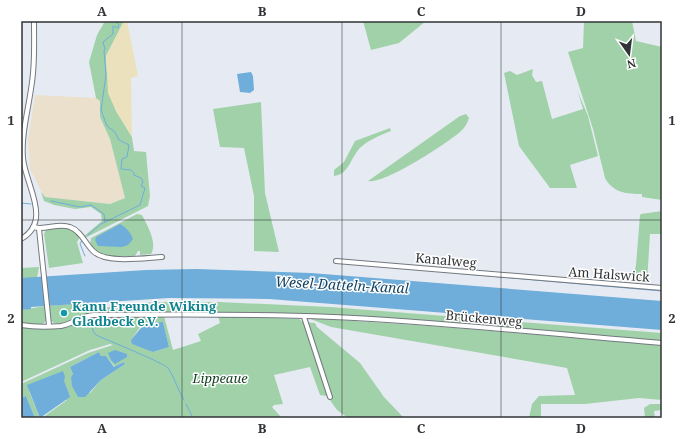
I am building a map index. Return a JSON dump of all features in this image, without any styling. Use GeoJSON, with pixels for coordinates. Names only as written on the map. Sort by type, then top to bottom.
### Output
{"type":"FeatureCollection","features":[{"type":"Feature","properties":{"kind":"street"},"geometry":{"type":"LineString","coordinates":[[21,239],[33,227],[37,215],[36,206],[25,172],[22,156],[34,67],[34,21]]}},
{"type":"Feature","properties":{"kind":"street"},"geometry":{"type":"LineString","coordinates":[[33,227],[39,229],[69,226],[81,235],[92,250],[104,258],[162,257]]}},
{"type":"Feature","properties":{"kind":"street"},"geometry":{"type":"LineString","coordinates":[[39,229],[49,325]]}},
{"type":"Feature","properties":{"kind":"street","name":"Kanalweg"},"geometry":{"type":"LineString","coordinates":[[336,261],[554,280]]}},
{"type":"Feature","properties":{"kind":"street","name":"Am Halswick"},"geometry":{"type":"LineString","coordinates":[[554,280],[662,288]]}},
{"type":"Feature","properties":{"kind":"street","name":"Brückenweg"},"geometry":{"type":"LineString","coordinates":[[21,325],[39,327],[49,325],[61,326],[80,317],[94,315],[241,314],[417,323],[662,343]]}},
{"type":"Feature","properties":{"kind":"street"},"geometry":{"type":"LineString","coordinates":[[304,317],[330,398]]}},
{"type":"Feature","properties":{"kind":"shaded area"},"geometry":{"type":"Polygon","coordinates":[[[35,95],[96,98],[100,101],[100,117],[110,139],[125,198],[110,204],[44,197],[30,169],[28,140],[35,95]]]}},
{"type":"Feature","properties":{"kind":"green space"},"geometry":{"type":"Polygon","coordinates":[[[105,21],[124,21],[106,56],[107,74],[116,111],[132,137],[134,151],[146,152],[150,196],[148,206],[85,238],[84,236],[102,221],[101,214],[91,207],[75,209],[54,205],[44,201],[41,192],[45,197],[110,204],[125,198],[110,139],[100,117],[100,101],[96,98],[89,62],[97,35],[105,21]]]}},
{"type":"Feature","properties":{"kind":"green space"},"geometry":{"type":"Polygon","coordinates":[[[363,21],[426,21],[399,43],[371,50],[363,21]]]}},
{"type":"Feature","properties":{"kind":"green space"},"geometry":{"type":"Polygon","coordinates":[[[584,21],[632,21],[636,41],[662,47],[662,200],[642,197],[642,194],[621,192],[612,187],[605,178],[593,129],[568,52],[583,48],[584,21]]]}},
{"type":"Feature","properties":{"kind":"green space"},"geometry":{"type":"Polygon","coordinates":[[[533,69],[532,75],[536,82],[542,81],[552,119],[583,109],[578,92],[588,116],[598,156],[570,165],[577,188],[550,188],[519,146],[504,73],[510,71],[517,75],[533,69]]]}},
{"type":"Feature","properties":{"kind":"green space"},"geometry":{"type":"Polygon","coordinates":[[[261,102],[265,193],[279,252],[254,251],[254,196],[244,148],[220,147],[213,109],[261,102]]]}},
{"type":"Feature","properties":{"kind":"green space"},"geometry":{"type":"Polygon","coordinates":[[[466,114],[469,118],[467,124],[454,137],[401,170],[387,177],[368,181],[460,116],[466,114]]]}},
{"type":"Feature","properties":{"kind":"green space"},"geometry":{"type":"Polygon","coordinates":[[[390,128],[391,131],[375,138],[361,147],[346,169],[339,175],[334,176],[334,170],[344,162],[355,141],[390,128]]]}},
{"type":"Feature","properties":{"kind":"green space"},"geometry":{"type":"Polygon","coordinates":[[[662,211],[662,234],[650,234],[647,283],[634,282],[633,279],[636,265],[640,215],[662,211]]]}},
{"type":"Feature","properties":{"kind":"green space"},"geometry":{"type":"Polygon","coordinates":[[[137,214],[142,215],[153,239],[153,250],[151,254],[140,255],[140,251],[138,251],[135,256],[111,256],[100,252],[90,245],[91,238],[137,214]]]}},
{"type":"Feature","properties":{"kind":"green space"},"geometry":{"type":"Polygon","coordinates":[[[58,227],[70,229],[80,237],[77,242],[83,263],[49,268],[44,234],[46,230],[58,227]]]}},
{"type":"Feature","properties":{"kind":"green space"},"geometry":{"type":"Polygon","coordinates":[[[39,267],[37,278],[21,278],[21,268],[39,267]]]}},
{"type":"Feature","properties":{"kind":"green space"},"geometry":{"type":"Polygon","coordinates":[[[95,302],[96,309],[89,314],[79,316],[62,324],[54,323],[50,320],[48,306],[95,302]]]}},
{"type":"Feature","properties":{"kind":"green space"},"geometry":{"type":"Polygon","coordinates":[[[219,302],[330,307],[662,333],[662,341],[335,316],[95,313],[117,305],[135,303],[219,302]]]}},
{"type":"Feature","properties":{"kind":"green space"},"geometry":{"type":"Polygon","coordinates":[[[45,306],[47,318],[43,324],[21,324],[21,310],[45,306]]]}},
{"type":"Feature","properties":{"kind":"green space","name":"Lippeaue"},"geometry":{"type":"Polygon","coordinates":[[[107,316],[164,316],[173,350],[201,341],[198,334],[220,323],[218,316],[299,319],[303,322],[315,323],[317,327],[360,363],[384,397],[404,418],[348,418],[337,410],[327,396],[320,395],[310,367],[274,375],[283,404],[274,405],[272,407],[282,418],[42,418],[67,400],[29,391],[40,418],[35,418],[26,396],[21,398],[21,384],[88,353],[113,345],[110,344],[90,350],[21,382],[21,326],[54,327],[82,318],[107,316]],[[163,322],[141,326],[131,340],[153,352],[169,347],[163,322]],[[99,352],[70,367],[73,374],[71,377],[90,393],[101,380],[125,364],[124,362],[115,367],[106,356],[101,356],[99,352]]]}},
{"type":"Feature","properties":{"kind":"green space"},"geometry":{"type":"Polygon","coordinates":[[[308,318],[431,326],[662,345],[662,400],[639,398],[585,404],[541,404],[541,418],[529,418],[532,404],[539,396],[575,395],[567,368],[331,327],[308,318]]]}},
{"type":"Feature","properties":{"kind":"green space"},"geometry":{"type":"Polygon","coordinates":[[[650,404],[662,404],[662,410],[654,411],[655,418],[645,418],[644,408],[650,404]]]}},
{"type":"Feature","properties":{"kind":"sand"},"geometry":{"type":"Polygon","coordinates":[[[124,21],[127,21],[138,76],[131,78],[132,137],[116,111],[108,93],[106,56],[124,21]]]}},
{"type":"Feature","properties":{"kind":"water"},"geometry":{"type":"Polygon","coordinates":[[[251,72],[253,76],[254,90],[250,93],[240,92],[237,74],[251,72]]]}},
{"type":"Feature","properties":{"kind":"water"},"geometry":{"type":"Polygon","coordinates":[[[120,224],[128,230],[133,239],[128,245],[122,247],[98,246],[95,240],[96,237],[120,224]]]}},
{"type":"Feature","properties":{"kind":"water","name":"Wesel-Datteln-Kanal"},"geometry":{"type":"Polygon","coordinates":[[[196,269],[311,273],[662,301],[662,330],[269,299],[169,298],[31,307],[31,309],[21,310],[21,278],[146,270],[196,269]]]}},
{"type":"Feature","properties":{"kind":"water"},"geometry":{"type":"Polygon","coordinates":[[[163,322],[169,347],[153,352],[132,344],[131,340],[145,323],[163,322]]]}},
{"type":"Feature","properties":{"kind":"water"},"geometry":{"type":"Polygon","coordinates":[[[115,350],[127,354],[127,357],[115,364],[111,360],[108,353],[115,350]]]}},
{"type":"Feature","properties":{"kind":"water"},"geometry":{"type":"Polygon","coordinates":[[[99,352],[101,356],[106,356],[114,367],[124,362],[125,364],[101,380],[85,397],[78,397],[72,386],[71,377],[73,374],[70,367],[99,352]]]}},
{"type":"Feature","properties":{"kind":"water"},"geometry":{"type":"Polygon","coordinates":[[[63,371],[65,377],[64,381],[70,397],[40,418],[27,385],[63,371]]]}},
{"type":"Feature","properties":{"kind":"water"},"geometry":{"type":"Polygon","coordinates":[[[26,396],[35,418],[21,418],[21,398],[26,396]]]}},
{"type":"Feature","properties":{"kind":"waterway"},"geometry":{"type":"LineString","coordinates":[[88,235],[101,224],[140,205],[145,188],[141,186],[143,182],[141,178],[134,175],[131,170],[121,169],[122,159],[127,157],[129,145],[119,140],[115,132],[107,126],[101,110],[106,75],[105,49],[103,42],[113,34],[113,26],[118,28],[119,25],[115,21]]}},
{"type":"Feature","properties":{"kind":"waterway"},"geometry":{"type":"LineString","coordinates":[[51,201],[80,207],[91,205],[104,214],[105,222]]}},
{"type":"Feature","properties":{"kind":"waterway"},"geometry":{"type":"LineString","coordinates":[[21,203],[31,204]]}},
{"type":"Feature","properties":{"kind":"waterway"},"geometry":{"type":"LineString","coordinates":[[82,240],[80,244],[85,256]]}},
{"type":"Feature","properties":{"kind":"waterway"},"geometry":{"type":"LineString","coordinates":[[454,273],[662,291]]}},
{"type":"Feature","properties":{"kind":"waterway"},"geometry":{"type":"LineString","coordinates":[[91,319],[93,331],[96,335],[168,368],[184,400]]}},
{"type":"Feature","properties":{"kind":"waterway"},"geometry":{"type":"LineString","coordinates":[[186,404],[193,418]]}},
{"type":"Feature","properties":{"kind":"place","name":"Kanu Freunde Wiking Gladbeck e.V."},"geometry":{"type":"Point","coordinates":[64,313]}}]}
